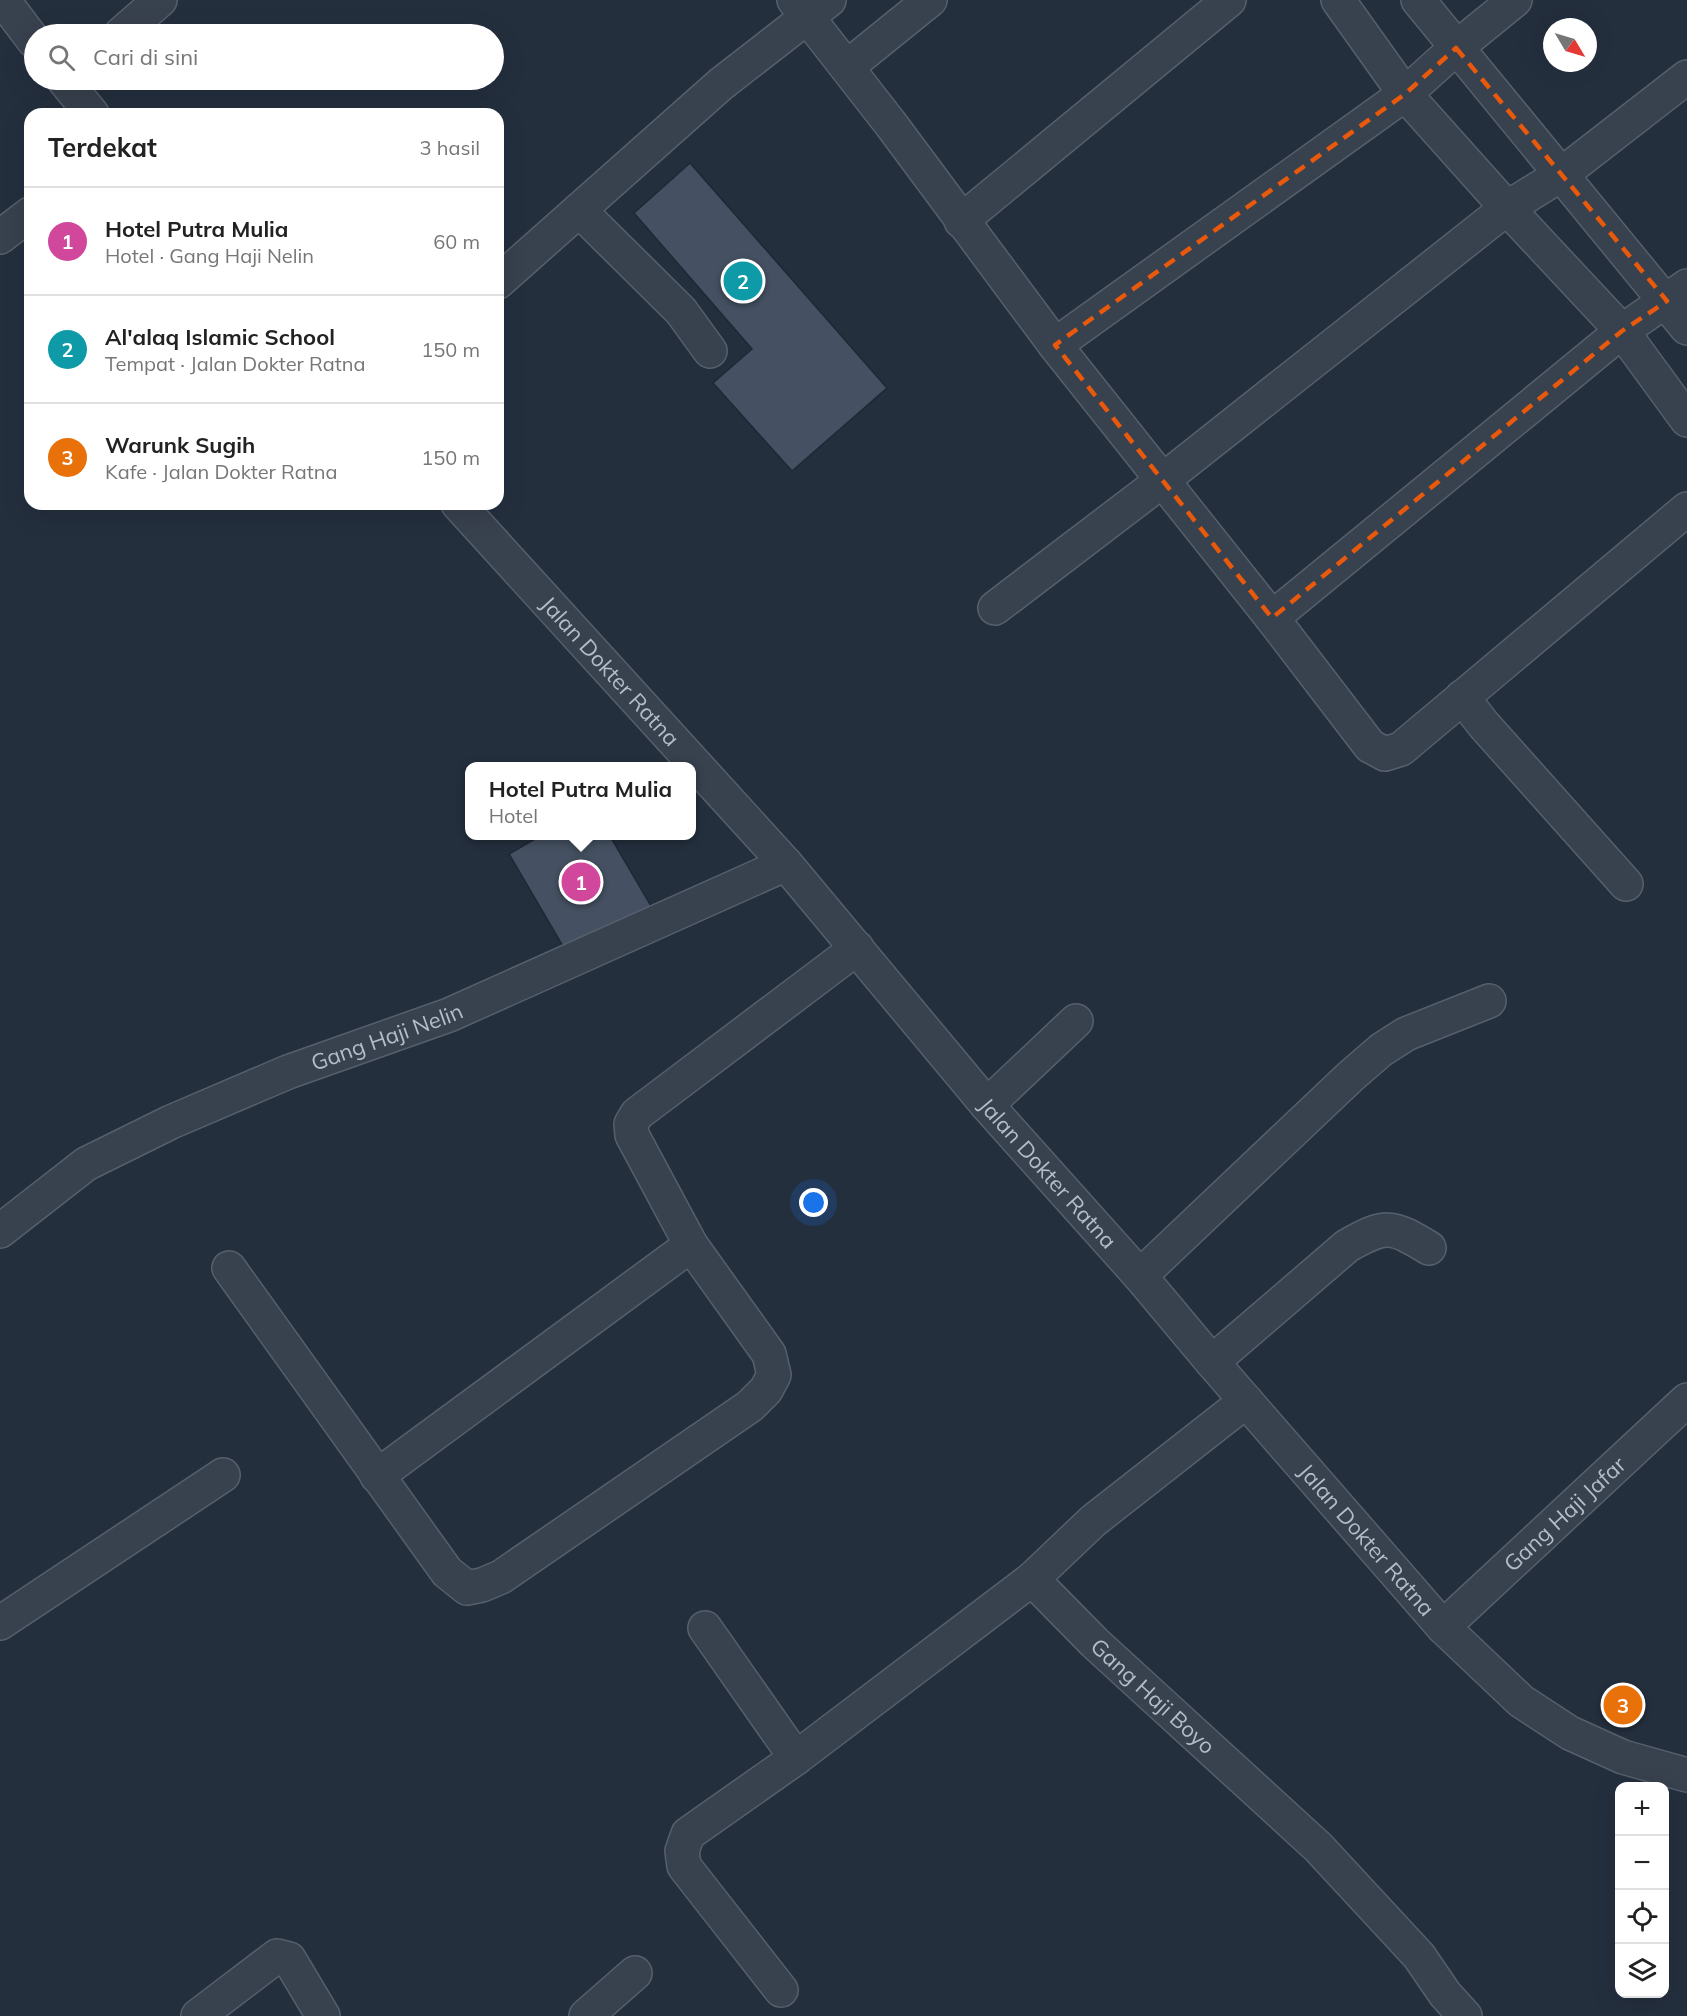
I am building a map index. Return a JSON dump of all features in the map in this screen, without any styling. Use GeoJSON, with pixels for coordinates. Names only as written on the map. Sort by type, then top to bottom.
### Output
{"type":"FeatureCollection","features":[{"type":"Feature","properties":{"kind":"street"},"geometry":{"type":"LineString","coordinates":[[3,0],[24,28]]}},
{"type":"Feature","properties":{"kind":"street"},"geometry":{"type":"LineString","coordinates":[[132,24],[160,0]]}},
{"type":"Feature","properties":{"kind":"street"},"geometry":{"type":"LineString","coordinates":[[847,68],[930,0]]}},
{"type":"Feature","properties":{"kind":"street"},"geometry":{"type":"LineString","coordinates":[[962,221],[1228,0]]}},
{"type":"Feature","properties":{"kind":"street"},"geometry":{"type":"LineString","coordinates":[[1338,0],[1406,94],[1507,208],[1622,331],[1687,420]]}},
{"type":"Feature","properties":{"kind":"street"},"geometry":{"type":"LineString","coordinates":[[1418,0],[1562,174],[1677,294],[1687,328]]}},
{"type":"Feature","properties":{"kind":"street"},"geometry":{"type":"LineString","coordinates":[[1055,345],[1406,94],[1456,48],[1515,0]]}},
{"type":"Feature","properties":{"kind":"street"},"geometry":{"type":"LineString","coordinates":[[504,277],[810,6],[847,68],[1055,345],[1272,618],[1370,746],[1385,754],[1401,749],[1687,509]]}},
{"type":"Feature","properties":{"kind":"street"},"geometry":{"type":"LineString","coordinates":[[995,608],[1163,480],[1507,208],[1562,174],[1687,77]]}},
{"type":"Feature","properties":{"kind":"street"},"geometry":{"type":"LineString","coordinates":[[74,90],[87,108]]}},
{"type":"Feature","properties":{"kind":"street"},"geometry":{"type":"LineString","coordinates":[[579,210],[681,311],[710,351]]}},
{"type":"Feature","properties":{"kind":"street"},"geometry":{"type":"LineString","coordinates":[[0,237],[24,219]]}},
{"type":"Feature","properties":{"kind":"street"},"geometry":{"type":"LineString","coordinates":[[1272,618],[1622,331],[1677,294]]}},
{"type":"Feature","properties":{"kind":"street","name":"Jalan Dokter Ratna"},"geometry":{"type":"LineString","coordinates":[[463,510],[693,762]]}},
{"type":"Feature","properties":{"kind":"street"},"geometry":{"type":"LineString","coordinates":[[1462,697],[1484,725],[1626,884]]}},
{"type":"Feature","properties":{"kind":"street","name":"Jalan Dokter Ratna"},"geometry":{"type":"LineString","coordinates":[[696,765],[786,864],[987,1105],[1140,1276],[1443,1627],[1521,1701],[1570,1733],[1623,1757],[1687,1775]]}},
{"type":"Feature","properties":{"kind":"street","name":"Gang Haji Nelin"},"geometry":{"type":"LineString","coordinates":[[0,1231],[86,1164],[171,1122],[288,1072],[450,1014],[786,864]]}},
{"type":"Feature","properties":{"kind":"street"},"geometry":{"type":"LineString","coordinates":[[229,1268],[447,1572],[467,1587],[482,1585],[501,1577],[750,1406],[766,1390],[774,1376],[769,1354],[691,1245],[632,1135],[631,1124],[637,1114],[857,948]]}},
{"type":"Feature","properties":{"kind":"street"},"geometry":{"type":"LineString","coordinates":[[1140,1276],[1381,1050],[1406,1035],[1489,1001]]}},
{"type":"Feature","properties":{"kind":"street"},"geometry":{"type":"LineString","coordinates":[[987,1105],[1076,1021]]}},
{"type":"Feature","properties":{"kind":"street"},"geometry":{"type":"LineString","coordinates":[[1212,1362],[1347,1246],[1372,1232],[1395,1229],[1429,1248]]}},
{"type":"Feature","properties":{"kind":"street"},"geometry":{"type":"LineString","coordinates":[[377,1476],[691,1245]]}},
{"type":"Feature","properties":{"kind":"street","name":"Gang Haji Jafar"},"geometry":{"type":"LineString","coordinates":[[1443,1627],[1687,1400]]}},
{"type":"Feature","properties":{"kind":"street"},"geometry":{"type":"LineString","coordinates":[[781,1990],[684,1866],[682,1851],[688,1834],[796,1758],[1032,1579],[1093,1521],[1246,1401]]}},
{"type":"Feature","properties":{"kind":"street"},"geometry":{"type":"LineString","coordinates":[[0,1623],[223,1475]]}},
{"type":"Feature","properties":{"kind":"street","name":"Gang Haji Boyo"},"geometry":{"type":"LineString","coordinates":[[1032,1579],[1095,1642],[1318,1847],[1419,1956],[1445,1994],[1465,2016]]}},
{"type":"Feature","properties":{"kind":"street"},"geometry":{"type":"LineString","coordinates":[[705,1628],[796,1758]]}},
{"type":"Feature","properties":{"kind":"street"},"geometry":{"type":"LineString","coordinates":[[198,2016],[277,1956],[289,1959],[323,2016]]}},
{"type":"Feature","properties":{"kind":"street"},"geometry":{"type":"LineString","coordinates":[[586,2016],[635,1973]]}},
{"type":"Feature","properties":{"kind":"highlighted area"},"geometry":{"type":"Polygon","coordinates":[[[1456,48],[1667,301],[1622,331],[1272,618],[1055,345],[1405,94],[1456,48]]]}},
{"type":"Feature","properties":{"kind":"building"},"geometry":{"type":"Polygon","coordinates":[[[690,163],[887,388],[792,471],[713,383],[752,349],[634,213],[690,163]]]}},
{"type":"Feature","properties":{"kind":"building"},"geometry":{"type":"Polygon","coordinates":[[[533,840],[612,840],[654,911],[571,960],[509,854],[533,840]]]}},
{"type":"Feature","properties":{"kind":"place","name":"Al'alaq Islamic School"},"geometry":{"type":"Point","coordinates":[743,281]}},
{"type":"Feature","properties":{"kind":"place","name":"Hotel Putra Mulia"},"geometry":{"type":"Point","coordinates":[581,882]}},
{"type":"Feature","properties":{"kind":"place","name":"Warunk Sugih"},"geometry":{"type":"Point","coordinates":[1623,1705]}}]}
